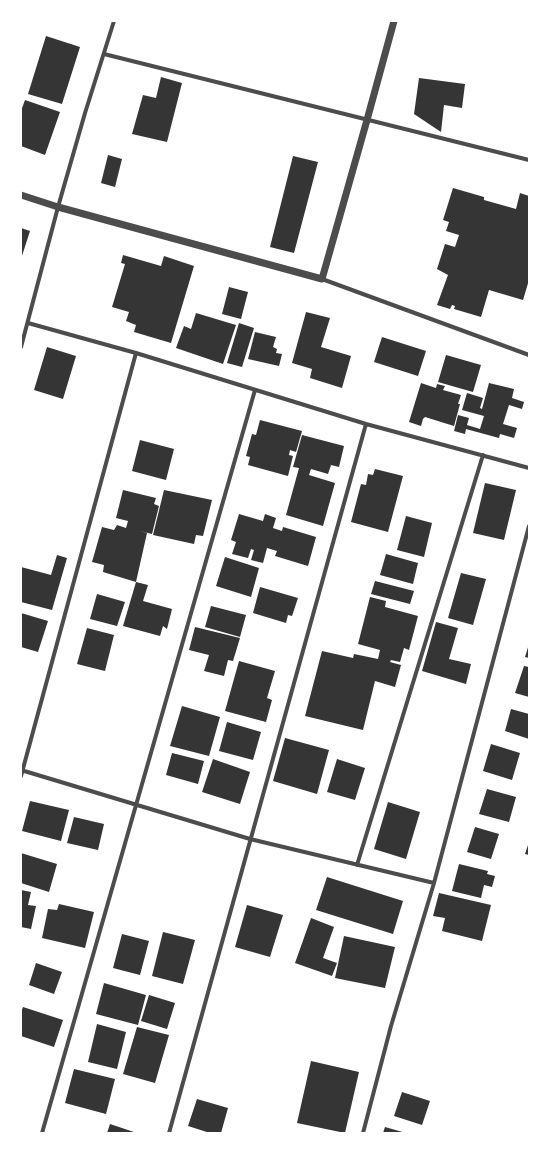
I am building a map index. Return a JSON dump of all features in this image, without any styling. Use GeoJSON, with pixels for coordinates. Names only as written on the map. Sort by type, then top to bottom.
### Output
{"type":"FeatureCollection","features":[{"type":"Feature","properties":{"kind":"street"},"geometry":{"type":"LineString","coordinates":[[21,347],[58,207],[85,113],[114,21]]}},
{"type":"Feature","properties":{"kind":"street"},"geometry":{"type":"LineString","coordinates":[[322,279],[394,21]]}},
{"type":"Feature","properties":{"kind":"street"},"geometry":{"type":"LineString","coordinates":[[104,54],[529,160]]}},
{"type":"Feature","properties":{"kind":"street"},"geometry":{"type":"LineString","coordinates":[[21,195],[58,207],[322,279],[529,355]]}},
{"type":"Feature","properties":{"kind":"street"},"geometry":{"type":"LineString","coordinates":[[28,323],[136,353],[366,424],[529,468]]}},
{"type":"Feature","properties":{"kind":"street"},"geometry":{"type":"LineString","coordinates":[[21,776],[136,353]]}},
{"type":"Feature","properties":{"kind":"street"},"geometry":{"type":"LineString","coordinates":[[42,1133],[255,390]]}},
{"type":"Feature","properties":{"kind":"street"},"geometry":{"type":"LineString","coordinates":[[169,1133],[366,424]]}},
{"type":"Feature","properties":{"kind":"street"},"geometry":{"type":"LineString","coordinates":[[357,865],[483,455]]}},
{"type":"Feature","properties":{"kind":"street"},"geometry":{"type":"LineString","coordinates":[[362,1133],[391,1026],[434,883],[529,526]]}},
{"type":"Feature","properties":{"kind":"street"},"geometry":{"type":"LineString","coordinates":[[22,770],[250,839],[434,883]]}},
{"type":"Feature","properties":{"kind":"building"},"geometry":{"type":"Polygon","coordinates":[[[46,36],[80,47],[62,104],[28,94],[46,36]]]}},
{"type":"Feature","properties":{"kind":"building"},"geometry":{"type":"Polygon","coordinates":[[[161,77],[182,83],[167,142],[132,134],[143,95],[156,98],[161,77]]]}},
{"type":"Feature","properties":{"kind":"building"},"geometry":{"type":"Polygon","coordinates":[[[419,78],[465,84],[462,108],[444,105],[441,132],[414,114],[419,78]]]}},
{"type":"Feature","properties":{"kind":"building"},"geometry":{"type":"Polygon","coordinates":[[[25,100],[60,112],[45,155],[21,146],[21,111],[25,100]]]}},
{"type":"Feature","properties":{"kind":"building"},"geometry":{"type":"Polygon","coordinates":[[[108,155],[122,159],[115,187],[101,183],[108,155]]]}},
{"type":"Feature","properties":{"kind":"building"},"geometry":{"type":"Polygon","coordinates":[[[293,156],[318,162],[294,253],[270,247],[293,156]]]}},
{"type":"Feature","properties":{"kind":"building"},"geometry":{"type":"Polygon","coordinates":[[[453,188],[484,197],[484,200],[516,209],[520,193],[529,196],[529,280],[523,300],[489,290],[481,317],[454,309],[455,306],[452,305],[450,309],[437,305],[448,275],[437,269],[445,244],[455,247],[459,235],[446,231],[449,222],[443,220],[453,188]]]}},
{"type":"Feature","properties":{"kind":"building"},"geometry":{"type":"Polygon","coordinates":[[[21,228],[30,231],[21,259],[21,228]]]}},
{"type":"Feature","properties":{"kind":"building"},"geometry":{"type":"Polygon","coordinates":[[[123,255],[161,266],[164,256],[194,266],[171,343],[134,332],[136,325],[126,321],[129,312],[112,307],[125,264],[121,263],[123,255]]]}},
{"type":"Feature","properties":{"kind":"building"},"geometry":{"type":"Polygon","coordinates":[[[229,287],[248,292],[241,319],[222,314],[229,287]]]}},
{"type":"Feature","properties":{"kind":"building"},"geometry":{"type":"Polygon","coordinates":[[[306,312],[330,318],[321,347],[351,356],[342,388],[310,378],[312,369],[292,363],[306,312]]]}},
{"type":"Feature","properties":{"kind":"building"},"geometry":{"type":"Polygon","coordinates":[[[196,313],[236,325],[223,364],[176,348],[184,326],[191,329],[196,313]]]}},
{"type":"Feature","properties":{"kind":"building"},"geometry":{"type":"Polygon","coordinates":[[[239,323],[254,328],[242,367],[227,363],[239,323]]]}},
{"type":"Feature","properties":{"kind":"building"},"geometry":{"type":"Polygon","coordinates":[[[255,332],[276,337],[273,347],[277,349],[276,353],[282,354],[279,366],[248,359],[255,332]]]}},
{"type":"Feature","properties":{"kind":"building"},"geometry":{"type":"Polygon","coordinates":[[[382,337],[426,351],[418,376],[374,362],[382,337]]]}},
{"type":"Feature","properties":{"kind":"building"},"geometry":{"type":"Polygon","coordinates":[[[47,347],[76,356],[63,399],[34,390],[47,347]]]}},
{"type":"Feature","properties":{"kind":"building"},"geometry":{"type":"Polygon","coordinates":[[[446,355],[481,365],[473,392],[438,382],[446,355]]]}},
{"type":"Feature","properties":{"kind":"building"},"geometry":{"type":"Polygon","coordinates":[[[421,383],[436,388],[437,384],[445,386],[443,390],[461,395],[454,426],[425,417],[421,426],[409,422],[421,383]]]}},
{"type":"Feature","properties":{"kind":"building"},"geometry":{"type":"Polygon","coordinates":[[[489,383],[514,389],[512,398],[524,402],[522,409],[509,405],[503,424],[517,428],[514,438],[500,434],[499,438],[466,429],[465,434],[454,431],[458,415],[469,418],[467,425],[480,429],[484,416],[462,410],[467,393],[483,398],[480,408],[482,409],[489,383]]]}},
{"type":"Feature","properties":{"kind":"building"},"geometry":{"type":"Polygon","coordinates":[[[260,420],[302,431],[296,452],[290,450],[289,455],[293,456],[288,476],[248,465],[250,457],[246,456],[252,434],[256,435],[260,420]]]}},
{"type":"Feature","properties":{"kind":"building"},"geometry":{"type":"Polygon","coordinates":[[[302,435],[344,446],[339,467],[331,465],[328,474],[311,469],[309,475],[335,483],[323,526],[286,515],[299,468],[293,467],[302,435]]]}},
{"type":"Feature","properties":{"kind":"building"},"geometry":{"type":"Polygon","coordinates":[[[140,440],[174,449],[166,480],[132,471],[140,440]]]}},
{"type":"Feature","properties":{"kind":"building"},"geometry":{"type":"Polygon","coordinates":[[[375,469],[403,476],[388,532],[351,522],[361,484],[366,485],[368,474],[373,475],[375,469]]]}},
{"type":"Feature","properties":{"kind":"building"},"geometry":{"type":"Polygon","coordinates":[[[485,483],[516,490],[504,540],[473,533],[485,483]]]}},
{"type":"Feature","properties":{"kind":"building"},"geometry":{"type":"Polygon","coordinates":[[[123,490],[156,498],[154,504],[159,506],[152,534],[140,531],[147,533],[136,582],[103,572],[104,565],[92,562],[102,527],[114,530],[117,525],[126,528],[128,521],[116,518],[123,490]]]}},
{"type":"Feature","properties":{"kind":"building"},"geometry":{"type":"Polygon","coordinates":[[[164,490],[212,500],[203,536],[196,535],[194,544],[153,535],[164,490]]]}},
{"type":"Feature","properties":{"kind":"building"},"geometry":{"type":"Polygon","coordinates":[[[239,514],[263,521],[265,514],[276,518],[273,528],[282,531],[283,527],[316,537],[308,566],[275,556],[277,551],[267,548],[263,563],[251,560],[254,550],[251,549],[248,558],[232,554],[236,542],[231,540],[239,514]]]}},
{"type":"Feature","properties":{"kind":"building"},"geometry":{"type":"Polygon","coordinates":[[[406,516],[432,523],[424,557],[397,550],[406,516]]]}},
{"type":"Feature","properties":{"kind":"building"},"geometry":{"type":"Polygon","coordinates":[[[386,554],[418,563],[413,584],[380,575],[386,554]]]}},
{"type":"Feature","properties":{"kind":"building"},"geometry":{"type":"Polygon","coordinates":[[[57,555],[67,558],[52,610],[21,602],[21,567],[51,575],[57,555]]]}},
{"type":"Feature","properties":{"kind":"building"},"geometry":{"type":"Polygon","coordinates":[[[225,557],[259,568],[251,597],[216,586],[225,557]]]}},
{"type":"Feature","properties":{"kind":"building"},"geometry":{"type":"Polygon","coordinates":[[[461,573],[486,579],[473,625],[448,618],[461,573]]]}},
{"type":"Feature","properties":{"kind":"building"},"geometry":{"type":"Polygon","coordinates":[[[375,581],[414,591],[410,604],[371,594],[375,581]]]}},
{"type":"Feature","properties":{"kind":"building"},"geometry":{"type":"Polygon","coordinates":[[[136,582],[148,585],[143,601],[172,609],[167,629],[163,626],[160,636],[123,626],[136,582]]]}},
{"type":"Feature","properties":{"kind":"building"},"geometry":{"type":"Polygon","coordinates":[[[260,587],[298,598],[292,616],[288,615],[286,623],[253,613],[260,587]]]}},
{"type":"Feature","properties":{"kind":"building"},"geometry":{"type":"Polygon","coordinates":[[[97,594],[125,602],[117,626],[90,619],[97,594]]]}},
{"type":"Feature","properties":{"kind":"building"},"geometry":{"type":"Polygon","coordinates":[[[370,597],[386,601],[385,607],[418,616],[409,650],[404,648],[400,662],[391,660],[390,662],[401,665],[395,687],[375,681],[363,730],[305,716],[322,651],[353,658],[354,654],[378,659],[380,650],[358,644],[370,597]]]}},
{"type":"Feature","properties":{"kind":"building"},"geometry":{"type":"Polygon","coordinates":[[[211,606],[246,615],[240,637],[205,627],[211,606]]]}},
{"type":"Feature","properties":{"kind":"building"},"geometry":{"type":"Polygon","coordinates":[[[21,613],[48,621],[38,652],[21,647],[21,613]]]}},
{"type":"Feature","properties":{"kind":"building"},"geometry":{"type":"Polygon","coordinates":[[[436,622],[458,628],[449,659],[471,664],[466,684],[422,671],[436,622]]]}},
{"type":"Feature","properties":{"kind":"building"},"geometry":{"type":"Polygon","coordinates":[[[195,627],[240,638],[233,661],[228,660],[224,676],[204,671],[209,655],[189,650],[195,627]]]}},
{"type":"Feature","properties":{"kind":"building"},"geometry":{"type":"Polygon","coordinates":[[[87,628],[114,635],[105,671],[77,664],[87,628]]]}},
{"type":"Feature","properties":{"kind":"building"},"geometry":{"type":"Polygon","coordinates":[[[529,644],[529,658],[525,657],[529,644]]]}},
{"type":"Feature","properties":{"kind":"building"},"geometry":{"type":"Polygon","coordinates":[[[239,661],[275,671],[267,698],[272,700],[266,722],[225,711],[239,661]]]}},
{"type":"Feature","properties":{"kind":"building"},"geometry":{"type":"Polygon","coordinates":[[[524,666],[529,667],[529,697],[515,693],[524,666]]]}},
{"type":"Feature","properties":{"kind":"building"},"geometry":{"type":"Polygon","coordinates":[[[182,706],[220,717],[209,756],[170,746],[182,706]]]}},
{"type":"Feature","properties":{"kind":"building"},"geometry":{"type":"Polygon","coordinates":[[[511,709],[529,714],[529,739],[505,731],[511,709]]]}},
{"type":"Feature","properties":{"kind":"building"},"geometry":{"type":"Polygon","coordinates":[[[227,722],[261,732],[253,760],[219,751],[227,722]]]}},
{"type":"Feature","properties":{"kind":"building"},"geometry":{"type":"Polygon","coordinates":[[[285,738],[329,750],[317,794],[273,781],[285,738]]]}},
{"type":"Feature","properties":{"kind":"building"},"geometry":{"type":"Polygon","coordinates":[[[491,744],[520,753],[512,780],[483,771],[491,744]]]}},
{"type":"Feature","properties":{"kind":"building"},"geometry":{"type":"Polygon","coordinates":[[[172,753],[204,761],[198,784],[166,775],[172,753]]]}},
{"type":"Feature","properties":{"kind":"building"},"geometry":{"type":"Polygon","coordinates":[[[213,759],[250,772],[240,804],[202,792],[213,759]]]}},
{"type":"Feature","properties":{"kind":"building"},"geometry":{"type":"Polygon","coordinates":[[[337,759],[365,768],[355,800],[327,792],[337,759]]]}},
{"type":"Feature","properties":{"kind":"building"},"geometry":{"type":"Polygon","coordinates":[[[487,789],[516,797],[509,822],[479,814],[487,789]]]}},
{"type":"Feature","properties":{"kind":"building"},"geometry":{"type":"Polygon","coordinates":[[[30,801],[69,810],[61,841],[22,831],[30,801]]]}},
{"type":"Feature","properties":{"kind":"building"},"geometry":{"type":"Polygon","coordinates":[[[388,802],[420,812],[406,859],[374,849],[388,802]]]}},
{"type":"Feature","properties":{"kind":"building"},"geometry":{"type":"Polygon","coordinates":[[[74,817],[104,824],[98,850],[67,843],[74,817]]]}},
{"type":"Feature","properties":{"kind":"building"},"geometry":{"type":"Polygon","coordinates":[[[475,827],[499,834],[491,859],[467,852],[475,827]]]}},
{"type":"Feature","properties":{"kind":"building"},"geometry":{"type":"Polygon","coordinates":[[[529,842],[529,855],[525,854],[529,842]]]}},
{"type":"Feature","properties":{"kind":"building"},"geometry":{"type":"Polygon","coordinates":[[[21,853],[57,864],[49,892],[21,883],[21,853]]]}},
{"type":"Feature","properties":{"kind":"building"},"geometry":{"type":"Polygon","coordinates":[[[459,864],[488,871],[487,874],[495,876],[492,887],[484,885],[481,898],[452,891],[459,864]]]}},
{"type":"Feature","properties":{"kind":"building"},"geometry":{"type":"Polygon","coordinates":[[[327,877],[403,901],[393,934],[316,910],[327,877]]]}},
{"type":"Feature","properties":{"kind":"building"},"geometry":{"type":"Polygon","coordinates":[[[21,890],[31,892],[28,905],[36,906],[31,929],[21,927],[21,890]]]}},
{"type":"Feature","properties":{"kind":"building"},"geometry":{"type":"Polygon","coordinates":[[[439,893],[491,905],[482,941],[442,931],[445,918],[433,916],[439,893]]]}},
{"type":"Feature","properties":{"kind":"building"},"geometry":{"type":"Polygon","coordinates":[[[59,904],[94,912],[85,948],[42,938],[48,909],[57,910],[59,904]]]}},
{"type":"Feature","properties":{"kind":"building"},"geometry":{"type":"Polygon","coordinates":[[[247,905],[283,915],[270,957],[235,947],[247,905]]]}},
{"type":"Feature","properties":{"kind":"building"},"geometry":{"type":"Polygon","coordinates":[[[311,918],[334,927],[323,958],[337,963],[332,976],[295,963],[311,918]]]}},
{"type":"Feature","properties":{"kind":"building"},"geometry":{"type":"Polygon","coordinates":[[[163,932],[195,940],[183,984],[152,976],[163,932]]]}},
{"type":"Feature","properties":{"kind":"building"},"geometry":{"type":"Polygon","coordinates":[[[122,934],[149,941],[140,975],[113,968],[122,934]]]}},
{"type":"Feature","properties":{"kind":"building"},"geometry":{"type":"Polygon","coordinates":[[[344,936],[395,947],[385,988],[335,978],[344,936]]]}},
{"type":"Feature","properties":{"kind":"building"},"geometry":{"type":"Polygon","coordinates":[[[36,963],[62,972],[54,994],[29,985],[36,963]]]}},
{"type":"Feature","properties":{"kind":"building"},"geometry":{"type":"Polygon","coordinates":[[[104,983],[146,995],[138,1025],[96,1014],[104,983]]]}},
{"type":"Feature","properties":{"kind":"building"},"geometry":{"type":"Polygon","coordinates":[[[149,995],[175,1003],[167,1029],[141,1021],[149,995]]]}},
{"type":"Feature","properties":{"kind":"building"},"geometry":{"type":"Polygon","coordinates":[[[23,1007],[63,1020],[54,1047],[21,1036],[21,1012],[23,1007]]]}},
{"type":"Feature","properties":{"kind":"building"},"geometry":{"type":"Polygon","coordinates":[[[97,1024],[126,1032],[117,1069],[88,1062],[97,1024]]]}},
{"type":"Feature","properties":{"kind":"building"},"geometry":{"type":"Polygon","coordinates":[[[137,1027],[169,1035],[155,1083],[123,1074],[137,1027]]]}},
{"type":"Feature","properties":{"kind":"building"},"geometry":{"type":"Polygon","coordinates":[[[311,1061],[359,1072],[345,1133],[297,1123],[311,1061]]]}},
{"type":"Feature","properties":{"kind":"building"},"geometry":{"type":"Polygon","coordinates":[[[74,1069],[115,1079],[106,1114],[65,1103],[74,1069]]]}},
{"type":"Feature","properties":{"kind":"building"},"geometry":{"type":"Polygon","coordinates":[[[402,1092],[430,1101],[422,1125],[394,1116],[402,1092]]]}},
{"type":"Feature","properties":{"kind":"building"},"geometry":{"type":"Polygon","coordinates":[[[197,1099],[228,1108],[221,1133],[210,1133],[188,1126],[197,1099]]]}},
{"type":"Feature","properties":{"kind":"building"},"geometry":{"type":"Polygon","coordinates":[[[110,1124],[137,1133],[107,1133],[110,1124]]]}},
{"type":"Feature","properties":{"kind":"building"},"geometry":{"type":"Polygon","coordinates":[[[385,1127],[406,1133],[383,1133],[385,1127]]]}}]}
